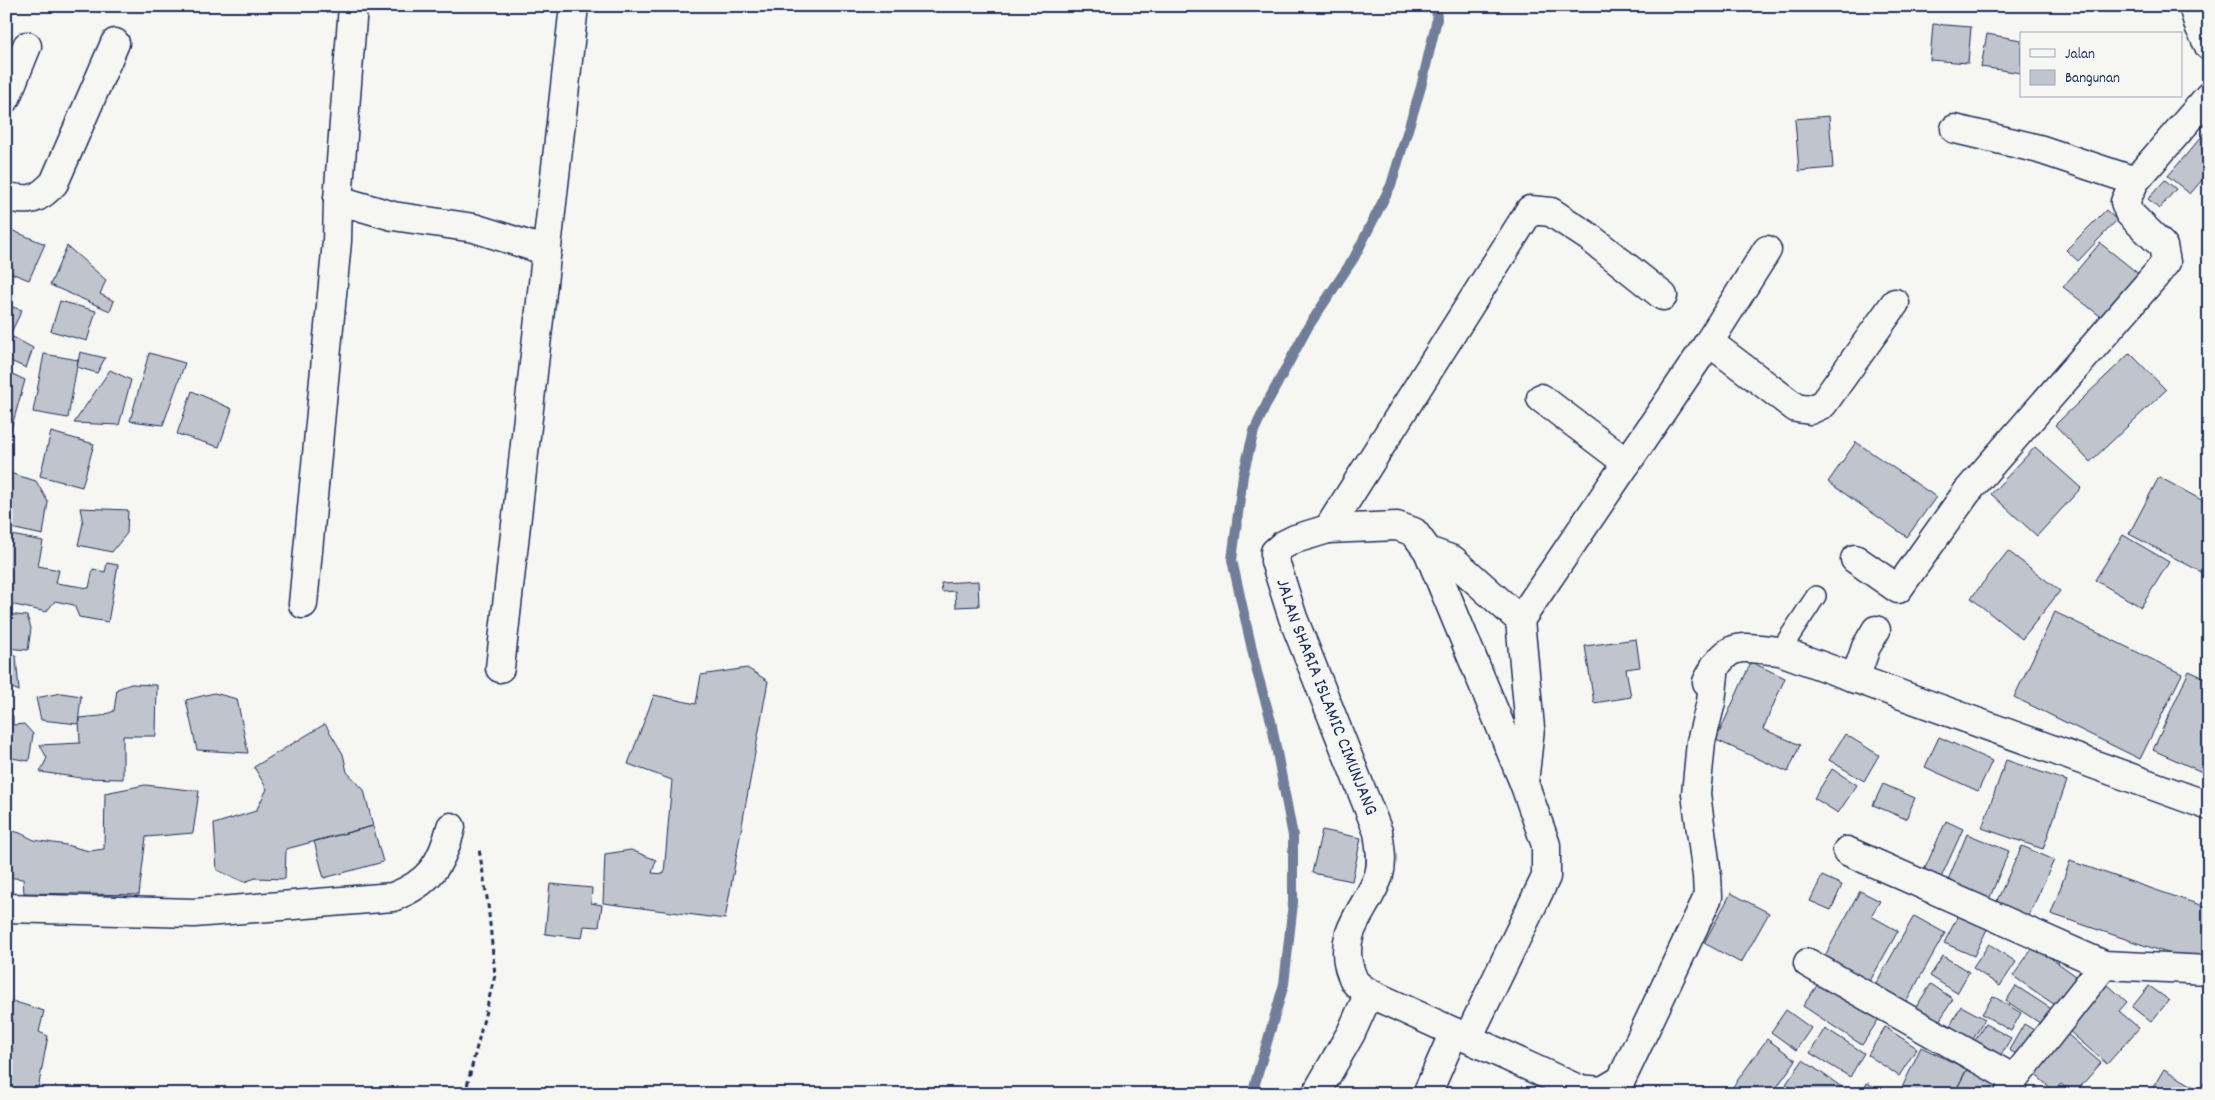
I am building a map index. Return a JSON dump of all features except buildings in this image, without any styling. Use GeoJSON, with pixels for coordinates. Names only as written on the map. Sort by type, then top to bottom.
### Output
{"type":"FeatureCollection","features":[{"type":"Feature","properties":{"kind":"street"},"geometry":{"type":"LineString","coordinates":[[303,604],[337,241],[338,200],[353,6]]}},
{"type":"Feature","properties":{"kind":"street"},"geometry":{"type":"LineString","coordinates":[[500,668],[574,6]]}},
{"type":"Feature","properties":{"kind":"street"},"geometry":{"type":"LineString","coordinates":[[2193,6],[2199,26],[2209,46]]}},
{"type":"Feature","properties":{"kind":"street"},"geometry":{"type":"LineString","coordinates":[[6,197],[30,201],[44,193],[54,183],[115,43]]}},
{"type":"Feature","properties":{"kind":"street"},"geometry":{"type":"LineString","coordinates":[[6,98],[27,46]]}},
{"type":"Feature","properties":{"kind":"street"},"geometry":{"type":"LineString","coordinates":[[1855,559],[1898,589],[1967,492],[2166,262],[2163,246],[2129,213],[2125,202],[2135,181],[2209,96]]}},
{"type":"Feature","properties":{"kind":"street"},"geometry":{"type":"LineString","coordinates":[[1955,129],[2039,149],[2135,181]]}},
{"type":"Feature","properties":{"kind":"street"},"geometry":{"type":"LineString","coordinates":[[338,200],[393,216],[474,228],[547,251]]}},
{"type":"Feature","properties":{"kind":"street"},"geometry":{"type":"LineString","coordinates":[[1328,529],[1530,210],[1551,212],[1589,237],[1663,296]]}},
{"type":"Feature","properties":{"kind":"street"},"geometry":{"type":"LineString","coordinates":[[1428,551],[1453,560],[1520,620],[1710,342],[1767,250]]}},
{"type":"Feature","properties":{"kind":"street"},"geometry":{"type":"LineString","coordinates":[[1710,342],[1796,408],[1810,410],[1823,404],[1895,302]]}},
{"type":"Feature","properties":{"kind":"street"},"geometry":{"type":"LineString","coordinates":[[1541,398],[1627,463]]}},
{"type":"Feature","properties":{"kind":"street","name":"JALAN SHARIA ISLAMIC CIMUNJANG"},"geometry":{"type":"LineString","coordinates":[[1427,1094],[1461,1035],[1546,877],[1546,845],[1524,783],[1428,551],[1414,532],[1397,526],[1328,529],[1295,539],[1283,545],[1275,552],[1274,561],[1293,618],[1378,832],[1381,856],[1379,874],[1347,938],[1346,953],[1354,983],[1369,994],[1461,1035],[1578,1089],[1602,1091],[1621,1080],[1708,897],[1696,794],[1701,742],[1712,702],[1715,666],[1727,652],[1740,647],[1780,651],[2209,806]]}},
{"type":"Feature","properties":{"kind":"street","name":"JALAN SHARIA ISLAMIC CIMUNJANG"},"geometry":{"type":"LineString","coordinates":[[1520,620],[1530,728],[1524,783]]}},
{"type":"Feature","properties":{"kind":"street"},"geometry":{"type":"LineString","coordinates":[[1855,679],[1866,647],[1876,630]]}},
{"type":"Feature","properties":{"kind":"street"},"geometry":{"type":"LineString","coordinates":[[6,908],[194,913],[393,897],[426,880],[446,846],[451,827]]}},
{"type":"Feature","properties":{"kind":"street"},"geometry":{"type":"LineString","coordinates":[[1847,851],[2104,965],[2209,970]]}},
{"type":"Feature","properties":{"kind":"street"},"geometry":{"type":"LineString","coordinates":[[1808,963],[2012,1086],[2104,965]]}},
{"type":"Feature","properties":{"kind":"street"},"geometry":{"type":"LineString","coordinates":[[1316,1094],[1351,1034],[1369,994]]}},
{"type":"Feature","properties":{"kind":"lane"},"geometry":{"type":"LineString","coordinates":[[1780,651],[1816,596]]}},
{"type":"Feature","properties":{"kind":"path"},"geometry":{"type":"LineString","coordinates":[[464,1094],[495,975],[488,904],[478,848]]}},
{"type":"Feature","properties":{"kind":"waterway"},"geometry":{"type":"LineString","coordinates":[[1252,1094],[1284,984],[1293,903],[1293,836],[1271,721],[1257,672],[1232,560],[1243,475],[1254,431],[1268,401],[1308,327],[1354,258],[1391,185],[1421,87],[1437,19],[1436,6]]}}]}
